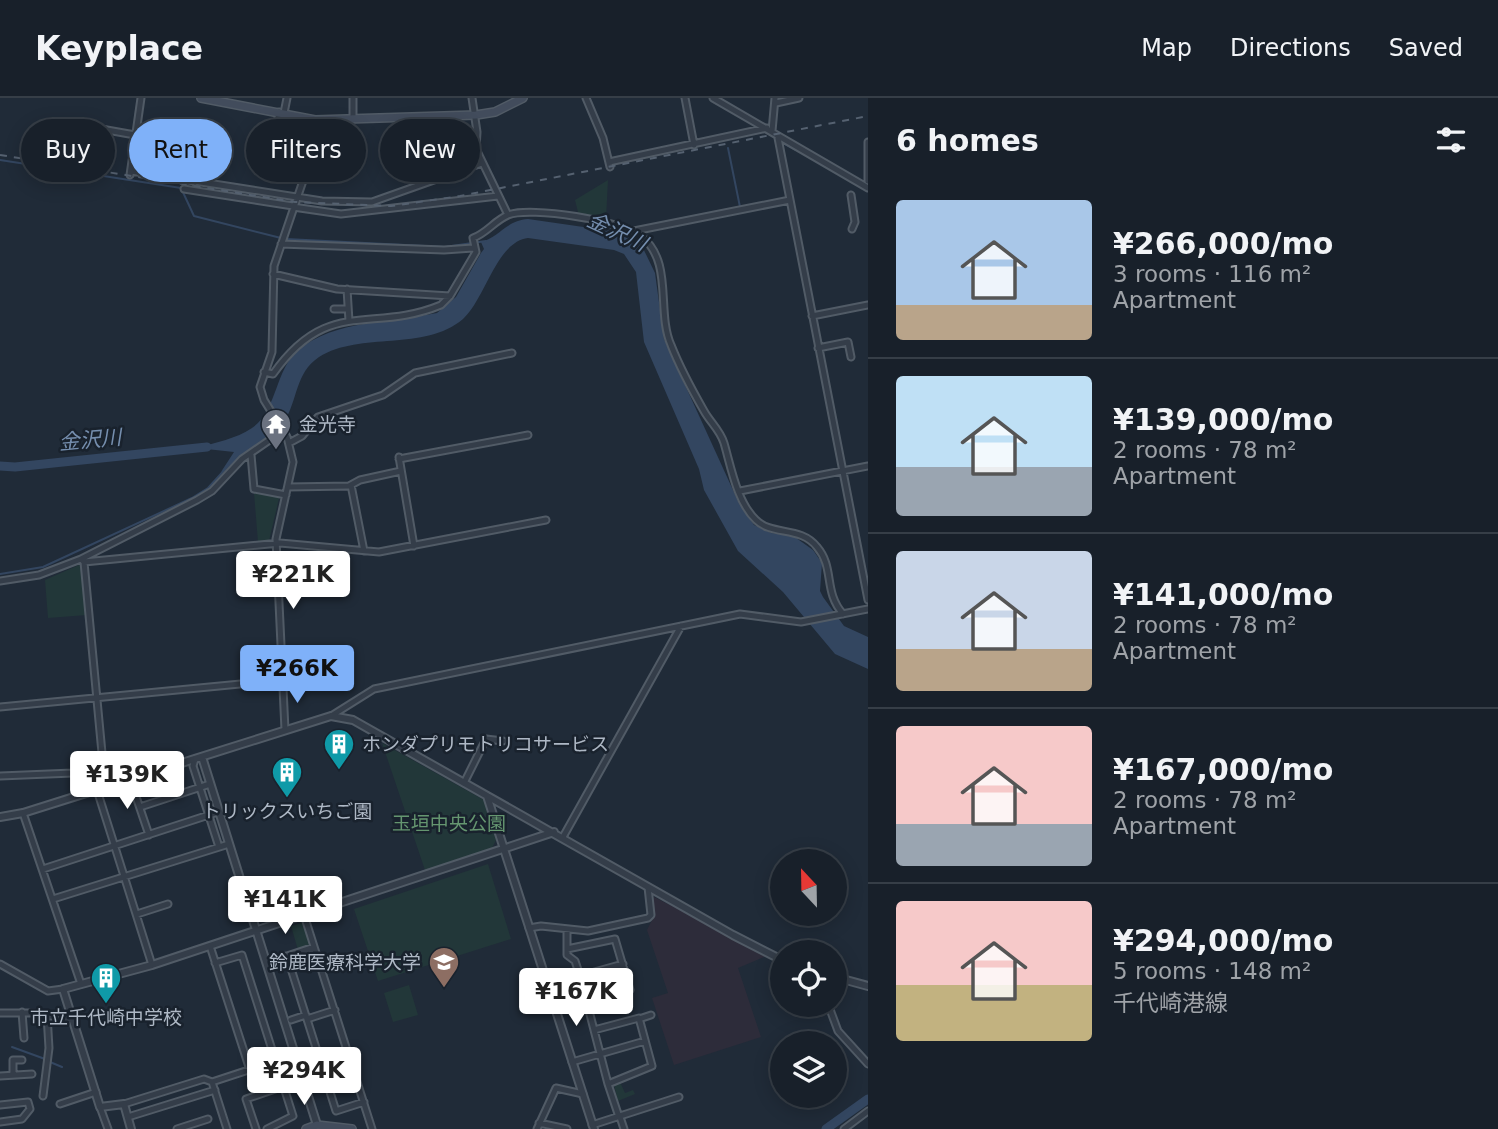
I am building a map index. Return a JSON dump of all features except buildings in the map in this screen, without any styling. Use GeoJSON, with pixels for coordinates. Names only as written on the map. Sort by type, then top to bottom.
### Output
{"type":"FeatureCollection","features":[{"type":"Feature","properties":{"kind":"main road"},"geometry":{"type":"LineString","coordinates":[[201,98],[310,119]]}},
{"type":"Feature","properties":{"kind":"main road"},"geometry":{"type":"LineString","coordinates":[[366,119],[474,114],[495,111],[523,98]]}},
{"type":"Feature","properties":{"kind":"main road"},"geometry":{"type":"LineString","coordinates":[[306,1129],[317,1125],[352,1129]]}},
{"type":"Feature","properties":{"kind":"street"},"geometry":{"type":"LineString","coordinates":[[138,119],[141,98]]}},
{"type":"Feature","properties":{"kind":"street"},"geometry":{"type":"LineString","coordinates":[[279,119],[287,98]]}},
{"type":"Feature","properties":{"kind":"street"},"geometry":{"type":"LineString","coordinates":[[353,98],[354,119]]}},
{"type":"Feature","properties":{"kind":"street"},"geometry":{"type":"LineString","coordinates":[[472,98],[476,149],[508,215]]}},
{"type":"Feature","properties":{"kind":"street"},"geometry":{"type":"LineString","coordinates":[[586,98],[603,138],[610,164],[769,130]]}},
{"type":"Feature","properties":{"kind":"street"},"geometry":{"type":"LineString","coordinates":[[684,98],[694,145]]}},
{"type":"Feature","properties":{"kind":"street"},"geometry":{"type":"LineString","coordinates":[[713,98],[868,188]]}},
{"type":"Feature","properties":{"kind":"street"},"geometry":{"type":"LineString","coordinates":[[769,130],[775,100],[799,98]]}},
{"type":"Feature","properties":{"kind":"street"},"geometry":{"type":"LineString","coordinates":[[778,138],[868,600]]}},
{"type":"Feature","properties":{"kind":"street"},"geometry":{"type":"LineString","coordinates":[[868,142],[868,181]]}},
{"type":"Feature","properties":{"kind":"street"},"geometry":{"type":"LineString","coordinates":[[195,182],[296,197],[372,202],[482,163]]}},
{"type":"Feature","properties":{"kind":"street"},"geometry":{"type":"LineString","coordinates":[[285,730],[277,544],[293,462],[284,430],[267,404],[260,387],[272,352],[273,274],[281,240],[301,182]]}},
{"type":"Feature","properties":{"kind":"street"},"geometry":{"type":"LineString","coordinates":[[184,189],[341,214],[498,196]]}},
{"type":"Feature","properties":{"kind":"street"},"geometry":{"type":"LineString","coordinates":[[851,195],[855,222],[852,229]]}},
{"type":"Feature","properties":{"kind":"street"},"geometry":{"type":"LineString","coordinates":[[634,232],[790,200]]}},
{"type":"Feature","properties":{"kind":"street"},"geometry":{"type":"LineString","coordinates":[[281,240],[444,250],[472,245],[508,215],[526,211],[620,226],[634,232],[649,243],[658,257],[670,343],[704,411],[718,431],[745,506],[759,523],[802,534],[818,548],[828,569],[831,596],[842,614]]}},
{"type":"Feature","properties":{"kind":"street"},"geometry":{"type":"LineString","coordinates":[[264,372],[273,374],[297,344],[315,331],[349,321],[431,309],[450,296],[475,252],[472,245]]}},
{"type":"Feature","properties":{"kind":"street"},"geometry":{"type":"LineString","coordinates":[[273,274],[347,289],[450,296]]}},
{"type":"Feature","properties":{"kind":"street"},"geometry":{"type":"LineString","coordinates":[[347,289],[349,321]]}},
{"type":"Feature","properties":{"kind":"street"},"geometry":{"type":"LineString","coordinates":[[812,316],[868,305]]}},
{"type":"Feature","properties":{"kind":"street"},"geometry":{"type":"LineString","coordinates":[[334,309],[348,309]]}},
{"type":"Feature","properties":{"kind":"street"},"geometry":{"type":"LineString","coordinates":[[818,348],[848,342],[851,358]]}},
{"type":"Feature","properties":{"kind":"street"},"geometry":{"type":"LineString","coordinates":[[289,443],[302,436],[318,417],[383,396],[412,374],[512,353]]}},
{"type":"Feature","properties":{"kind":"street"},"geometry":{"type":"LineString","coordinates":[[0,581],[39,575],[83,560],[197,500],[212,491],[237,463],[284,430]]}},
{"type":"Feature","properties":{"kind":"street"},"geometry":{"type":"LineString","coordinates":[[414,546],[399,458],[528,435]]}},
{"type":"Feature","properties":{"kind":"street"},"geometry":{"type":"LineString","coordinates":[[251,455],[254,489],[286,495]]}},
{"type":"Feature","properties":{"kind":"street"},"geometry":{"type":"LineString","coordinates":[[740,491],[868,467]]}},
{"type":"Feature","properties":{"kind":"street"},"geometry":{"type":"LineString","coordinates":[[288,487],[351,485],[401,471]]}},
{"type":"Feature","properties":{"kind":"street"},"geometry":{"type":"LineString","coordinates":[[351,485],[364,551]]}},
{"type":"Feature","properties":{"kind":"street"},"geometry":{"type":"LineString","coordinates":[[83,560],[277,544],[379,552],[546,520]]}},
{"type":"Feature","properties":{"kind":"street"},"geometry":{"type":"LineString","coordinates":[[0,776],[61,775],[82,767],[102,752],[83,560]]}},
{"type":"Feature","properties":{"kind":"street"},"geometry":{"type":"LineString","coordinates":[[1,818],[331,716],[374,689],[748,614],[801,622],[868,609]]}},
{"type":"Feature","properties":{"kind":"street"},"geometry":{"type":"LineString","coordinates":[[562,837],[681,626]]}},
{"type":"Feature","properties":{"kind":"street"},"geometry":{"type":"LineString","coordinates":[[0,708],[283,680]]}},
{"type":"Feature","properties":{"kind":"street"},"geometry":{"type":"LineString","coordinates":[[331,716],[353,720],[770,953]]}},
{"type":"Feature","properties":{"kind":"street"},"geometry":{"type":"LineString","coordinates":[[464,783],[486,739],[503,741]]}},
{"type":"Feature","properties":{"kind":"street"},"geometry":{"type":"LineString","coordinates":[[198,758],[210,784],[317,1125]]}},
{"type":"Feature","properties":{"kind":"street"},"geometry":{"type":"LineString","coordinates":[[198,758],[193,766],[219,847]]}},
{"type":"Feature","properties":{"kind":"street"},"geometry":{"type":"LineString","coordinates":[[82,767],[87,793]]}},
{"type":"Feature","properties":{"kind":"street"},"geometry":{"type":"LineString","coordinates":[[131,779],[149,835]]}},
{"type":"Feature","properties":{"kind":"street"},"geometry":{"type":"LineString","coordinates":[[140,807],[210,784]]}},
{"type":"Feature","properties":{"kind":"street"},"geometry":{"type":"LineString","coordinates":[[97,790],[152,965]]}},
{"type":"Feature","properties":{"kind":"street"},"geometry":{"type":"LineString","coordinates":[[487,796],[593,1127],[679,1097]]}},
{"type":"Feature","properties":{"kind":"street"},"geometry":{"type":"LineString","coordinates":[[43,869],[218,812]]}},
{"type":"Feature","properties":{"kind":"street"},"geometry":{"type":"LineString","coordinates":[[23,813],[81,984]]}},
{"type":"Feature","properties":{"kind":"street"},"geometry":{"type":"LineString","coordinates":[[0,964],[48,991],[63,989],[152,965],[554,832]]}},
{"type":"Feature","properties":{"kind":"street"},"geometry":{"type":"LineString","coordinates":[[53,900],[229,844]]}},
{"type":"Feature","properties":{"kind":"street"},"geometry":{"type":"LineString","coordinates":[[529,928],[541,926],[588,931],[648,918],[648,887]]}},
{"type":"Feature","properties":{"kind":"street"},"geometry":{"type":"LineString","coordinates":[[136,914],[168,904]]}},
{"type":"Feature","properties":{"kind":"street"},"geometry":{"type":"LineString","coordinates":[[304,915],[372,1129]]}},
{"type":"Feature","properties":{"kind":"street"},"geometry":{"type":"LineString","coordinates":[[567,930],[568,955],[575,961],[580,976],[608,1084],[624,1129]]}},
{"type":"Feature","properties":{"kind":"street"},"geometry":{"type":"LineString","coordinates":[[568,949],[615,939],[630,990],[587,1000]]}},
{"type":"Feature","properties":{"kind":"street"},"geometry":{"type":"LineString","coordinates":[[210,946],[250,1070]]}},
{"type":"Feature","properties":{"kind":"street"},"geometry":{"type":"LineString","coordinates":[[272,959],[314,947]]}},
{"type":"Feature","properties":{"kind":"street"},"geometry":{"type":"LineString","coordinates":[[215,963],[242,955],[284,1086],[293,1116],[267,1129]]}},
{"type":"Feature","properties":{"kind":"street"},"geometry":{"type":"LineString","coordinates":[[287,956],[336,1111],[364,1102]]}},
{"type":"Feature","properties":{"kind":"street"},"geometry":{"type":"LineString","coordinates":[[580,976],[623,964]]}},
{"type":"Feature","properties":{"kind":"street"},"geometry":{"type":"LineString","coordinates":[[847,980],[868,986]]}},
{"type":"Feature","properties":{"kind":"street"},"geometry":{"type":"LineString","coordinates":[[63,989],[107,1129]]}},
{"type":"Feature","properties":{"kind":"street"},"geometry":{"type":"LineString","coordinates":[[551,997],[584,990]]}},
{"type":"Feature","properties":{"kind":"street"},"geometry":{"type":"LineString","coordinates":[[291,1020],[335,1010]]}},
{"type":"Feature","properties":{"kind":"street"},"geometry":{"type":"LineString","coordinates":[[22,1012],[24,1038]]}},
{"type":"Feature","properties":{"kind":"street"},"geometry":{"type":"LineString","coordinates":[[0,1013],[47,1014],[72,1020]]}},
{"type":"Feature","properties":{"kind":"street"},"geometry":{"type":"LineString","coordinates":[[43,1096],[49,1048],[47,1014]]}},
{"type":"Feature","properties":{"kind":"street"},"geometry":{"type":"LineString","coordinates":[[594,1030],[651,1015]]}},
{"type":"Feature","properties":{"kind":"street"},"geometry":{"type":"LineString","coordinates":[[833,1017],[838,1031],[868,1064]]}},
{"type":"Feature","properties":{"kind":"street"},"geometry":{"type":"LineString","coordinates":[[608,1084],[652,1066],[639,1019]]}},
{"type":"Feature","properties":{"kind":"street"},"geometry":{"type":"LineString","coordinates":[[572,1062],[645,1041]]}},
{"type":"Feature","properties":{"kind":"street"},"geometry":{"type":"LineString","coordinates":[[100,1107],[124,1104],[204,1079],[212,1082],[294,1055]]}},
{"type":"Feature","properties":{"kind":"street"},"geometry":{"type":"LineString","coordinates":[[13,1075],[13,1060],[22,1060]]}},
{"type":"Feature","properties":{"kind":"street"},"geometry":{"type":"LineString","coordinates":[[0,1076],[32,1074]]}},
{"type":"Feature","properties":{"kind":"street"},"geometry":{"type":"LineString","coordinates":[[212,1082],[227,1129]]}},
{"type":"Feature","properties":{"kind":"street"},"geometry":{"type":"LineString","coordinates":[[256,1129],[246,1099],[284,1086]]}},
{"type":"Feature","properties":{"kind":"street"},"geometry":{"type":"LineString","coordinates":[[567,1129],[538,1126],[556,1088],[583,1094]]}},
{"type":"Feature","properties":{"kind":"street"},"geometry":{"type":"LineString","coordinates":[[128,1117],[215,1090]]}},
{"type":"Feature","properties":{"kind":"street"},"geometry":{"type":"LineString","coordinates":[[60,1104],[96,1092]]}},
{"type":"Feature","properties":{"kind":"street"},"geometry":{"type":"LineString","coordinates":[[0,1105],[28,1102],[30,1109],[22,1119],[0,1122]]}},
{"type":"Feature","properties":{"kind":"street"},"geometry":{"type":"LineString","coordinates":[[124,1104],[131,1129]]}},
{"type":"Feature","properties":{"kind":"street"},"geometry":{"type":"LineString","coordinates":[[844,1129],[868,1111]]}},
{"type":"Feature","properties":{"kind":"street"},"geometry":{"type":"LineString","coordinates":[[177,1129],[208,1119]]}},
{"type":"Feature","properties":{"kind":"shaded area"},"geometry":{"type":"Polygon","coordinates":[[[654,897],[769,955],[738,968],[761,1037],[674,1065],[652,998],[668,993],[647,930],[654,916],[654,897]]]}},
{"type":"Feature","properties":{"kind":"green space"},"geometry":{"type":"Polygon","coordinates":[[[608,180],[606,219],[579,216],[575,200],[608,180]]]}},
{"type":"Feature","properties":{"kind":"green space"},"geometry":{"type":"Polygon","coordinates":[[[254,493],[280,494],[269,541],[258,542],[254,493]]]}},
{"type":"Feature","properties":{"kind":"green space"},"geometry":{"type":"Polygon","coordinates":[[[82,566],[87,615],[48,618],[45,580],[82,566]]]}},
{"type":"Feature","properties":{"kind":"green space","name":"玉垣中央公園"},"geometry":{"type":"Polygon","coordinates":[[[382,743],[484,800],[497,838],[492,848],[425,870],[382,743]]]}},
{"type":"Feature","properties":{"kind":"green space"},"geometry":{"type":"Polygon","coordinates":[[[488,864],[511,939],[378,981],[354,909],[488,864]]]}},
{"type":"Feature","properties":{"kind":"green space"},"geometry":{"type":"Polygon","coordinates":[[[302,923],[310,944],[298,950],[291,926],[302,923]]]}},
{"type":"Feature","properties":{"kind":"green space"},"geometry":{"type":"Polygon","coordinates":[[[409,985],[418,1015],[393,1022],[384,993],[409,985]]]}},
{"type":"Feature","properties":{"kind":"green space"},"geometry":{"type":"Polygon","coordinates":[[[272,1064],[281,1083],[263,1092],[256,1070],[272,1064]]]}},
{"type":"Feature","properties":{"kind":"green space"},"geometry":{"type":"Polygon","coordinates":[[[620,1082],[625,1093],[633,1090],[635,1094],[618,1101],[614,1085],[620,1082]]]}},
{"type":"Feature","properties":{"kind":"water"},"geometry":{"type":"Polygon","coordinates":[[[528,219],[618,232],[640,242],[655,273],[664,339],[738,501],[754,525],[771,533],[792,535],[813,550],[822,563],[820,591],[823,597],[844,626],[868,637],[868,669],[835,654],[783,592],[738,551],[704,490],[699,469],[644,342],[636,272],[624,254],[614,250],[528,238],[517,242],[499,260],[471,310],[463,319],[430,335],[354,345],[319,357],[305,371],[289,414],[278,430],[263,444],[221,472],[234,452],[197,448],[239,435],[260,421],[290,358],[313,340],[346,327],[437,313],[456,297],[484,249],[481,242],[514,222],[528,219]]]}},
{"type":"Feature","properties":{"kind":"waterway"},"geometry":{"type":"LineString","coordinates":[[783,143],[796,150]]}},
{"type":"Feature","properties":{"kind":"waterway"},"geometry":{"type":"LineString","coordinates":[[728,148],[740,207]]}},
{"type":"Feature","properties":{"kind":"waterway"},"geometry":{"type":"LineString","coordinates":[[0,160],[181,188],[194,216],[281,238]]}},
{"type":"Feature","properties":{"kind":"waterway"},"geometry":{"type":"LineString","coordinates":[[286,239],[445,247],[486,241]]}},
{"type":"Feature","properties":{"kind":"waterway","name":"金沢川"},"geometry":{"type":"LineString","coordinates":[[0,466],[15,467],[207,447]]}},
{"type":"Feature","properties":{"kind":"waterway"},"geometry":{"type":"LineString","coordinates":[[0,574],[43,567],[192,498],[208,488],[229,465]]}},
{"type":"Feature","properties":{"kind":"waterway"},"geometry":{"type":"LineString","coordinates":[[12,1047],[45,1059]]}},
{"type":"Feature","properties":{"kind":"waterway"},"geometry":{"type":"LineString","coordinates":[[50,1062],[62,1067]]}},
{"type":"Feature","properties":{"kind":"waterway"},"geometry":{"type":"LineString","coordinates":[[826,1129],[868,1099]]}},
{"type":"Feature","properties":{"kind":"railway"},"geometry":{"type":"LineString","coordinates":[[0,155],[295,202],[391,206],[460,196],[868,116]]}},
{"type":"Feature","properties":{"kind":"place","name":"金光寺"},"geometry":{"type":"Point","coordinates":[276,451]}},
{"type":"Feature","properties":{"kind":"place","name":"ホンダプリモトリコサービス"},"geometry":{"type":"Point","coordinates":[339,771]}},
{"type":"Feature","properties":{"kind":"place","name":"トリックスいちご園"},"geometry":{"type":"Point","coordinates":[287,799]}},
{"type":"Feature","properties":{"kind":"place","name":"鈴鹿医療科学大学"},"geometry":{"type":"Point","coordinates":[444,989]}},
{"type":"Feature","properties":{"kind":"place","name":"市立千代崎中学校"},"geometry":{"type":"Point","coordinates":[106,1005]}}]}
